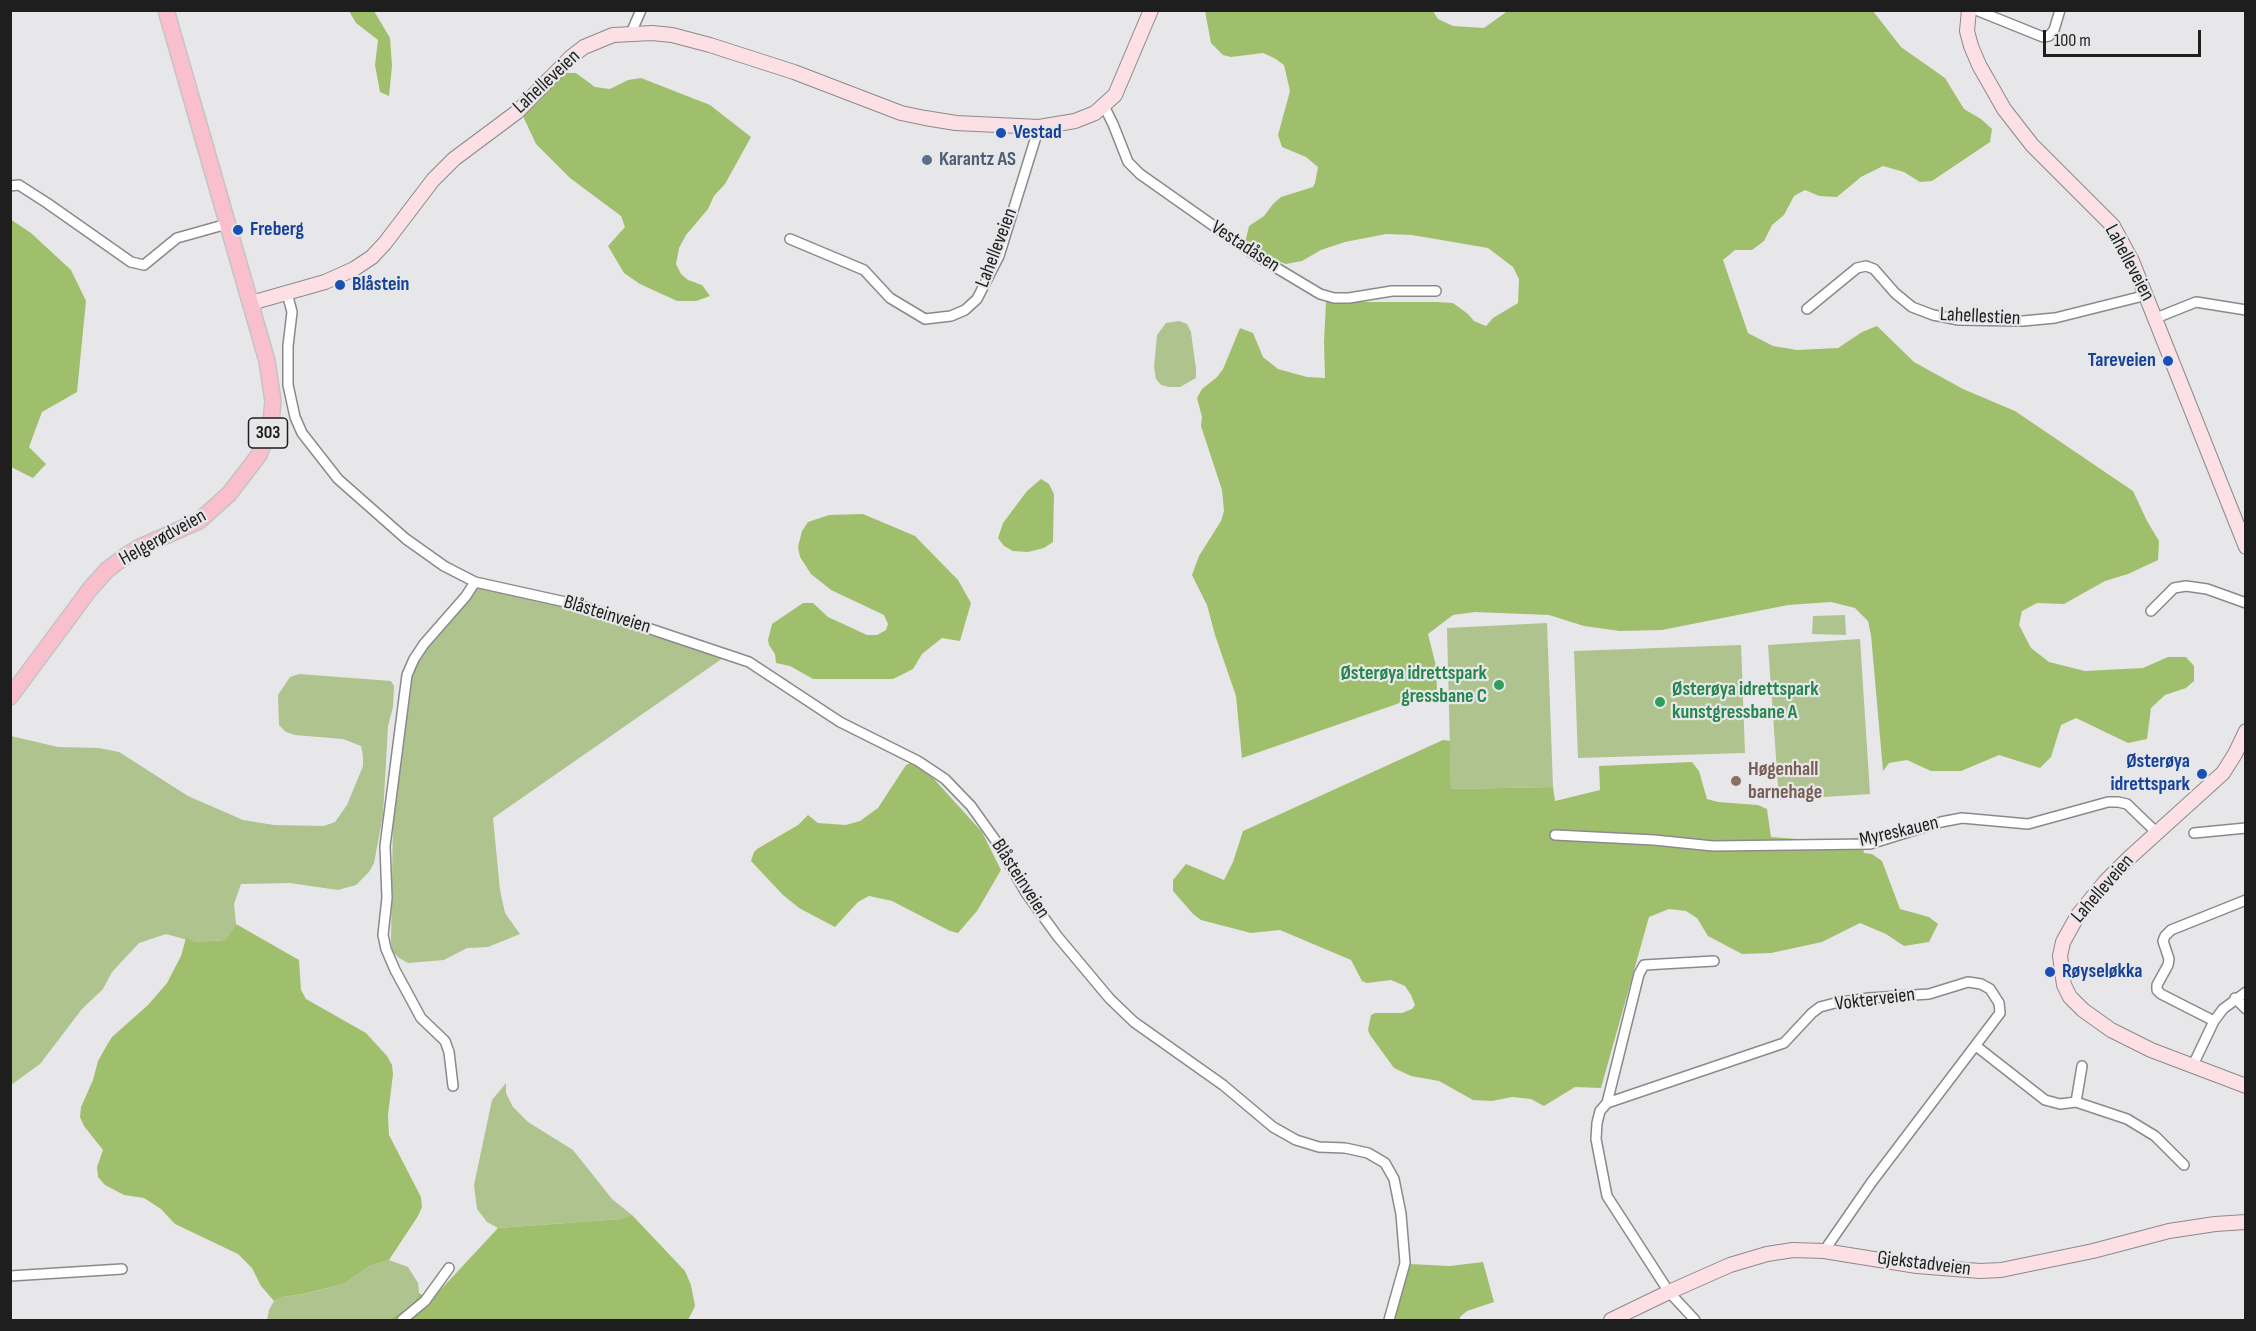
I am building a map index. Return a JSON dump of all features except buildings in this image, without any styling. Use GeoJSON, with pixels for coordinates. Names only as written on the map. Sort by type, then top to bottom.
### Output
{"type":"FeatureCollection","features":[{"type":"Feature","properties":{"kind":"main road","name":"Helgerødveien"},"geometry":{"type":"LineString","coordinates":[[10,697],[99,578],[127,555],[192,525],[206,516],[229,494],[259,454],[271,422],[273,401],[267,361],[166,10]]}},
{"type":"Feature","properties":{"kind":"street"},"geometry":{"type":"LineString","coordinates":[[631,33],[641,10]]}},
{"type":"Feature","properties":{"kind":"street","name":"Lahelleveien"},"geometry":{"type":"LineString","coordinates":[[251,303],[325,282],[354,270],[372,257],[433,180],[454,159],[517,112],[571,57],[613,35],[631,33],[672,35],[710,45],[794,72],[876,104],[925,118],[956,123],[1039,127],[1075,121],[1095,113],[1115,95],[1150,10]]}},
{"type":"Feature","properties":{"kind":"street","name":"Lahelleveien"},"geometry":{"type":"LineString","coordinates":[[1969,10],[1968,31],[1971,46],[1978,65],[2004,109],[2032,145],[2113,226],[2132,261],[2246,547]]}},
{"type":"Feature","properties":{"kind":"street"},"geometry":{"type":"LineString","coordinates":[[1976,10],[2043,37],[2049,36],[2054,30],[2060,10]]}},
{"type":"Feature","properties":{"kind":"street","name":"Vestadåsen"},"geometry":{"type":"LineString","coordinates":[[1104,106],[1128,162],[1140,174],[1247,250],[1320,294],[1334,298],[1349,298],[1392,291],[1436,291]]}},
{"type":"Feature","properties":{"kind":"street","name":"Lahelleveien"},"geometry":{"type":"LineString","coordinates":[[790,239],[864,270],[890,298],[925,320],[951,316],[965,310],[977,299],[999,256],[1039,127]]}},
{"type":"Feature","properties":{"kind":"street"},"geometry":{"type":"LineString","coordinates":[[10,186],[18,185],[131,262],[144,266],[177,238],[227,224]]}},
{"type":"Feature","properties":{"kind":"street","name":"Lahellestien"},"geometry":{"type":"LineString","coordinates":[[1807,309],[1857,268],[1866,266],[1874,268],[1895,293],[1912,307],[1933,315],[1959,320],[2023,321],[2055,318],[2147,295]]}},
{"type":"Feature","properties":{"kind":"street","name":"Blåsteinveien"},"geometry":{"type":"LineString","coordinates":[[287,293],[292,312],[288,346],[288,385],[295,417],[302,434],[338,478],[406,539],[444,566],[475,582],[579,605],[749,662],[840,722],[918,761],[945,779],[977,815],[996,841],[1026,893],[1058,937],[1110,999],[1134,1022],[1223,1085],[1273,1126],[1296,1140],[1319,1147],[1345,1148],[1368,1153],[1385,1163],[1394,1179],[1399,1203],[1405,1263],[1389,1320]]}},
{"type":"Feature","properties":{"kind":"street"},"geometry":{"type":"LineString","coordinates":[[2156,318],[2196,302],[2246,310]]}},
{"type":"Feature","properties":{"kind":"street"},"geometry":{"type":"LineString","coordinates":[[453,1086],[449,1052],[445,1041],[421,1018],[386,949],[383,935],[387,898],[385,846],[407,675],[424,644],[466,596],[475,582]]}},
{"type":"Feature","properties":{"kind":"street"},"geometry":{"type":"LineString","coordinates":[[2151,611],[2174,588],[2186,586],[2207,589],[2246,603]]}},
{"type":"Feature","properties":{"kind":"street","name":"Lahelleveien"},"geometry":{"type":"LineString","coordinates":[[2246,731],[2223,773],[2156,832],[2105,882],[2078,915],[2063,942],[2060,956],[2064,985],[2070,997],[2095,1019],[2129,1040],[2246,1086]]}},
{"type":"Feature","properties":{"kind":"street","name":"Myreskauen"},"geometry":{"type":"LineString","coordinates":[[1555,835],[1654,840],[1713,846],[1870,844],[1941,822],[1962,818],[2028,824],[2108,802],[2127,804],[2156,832]]}},
{"type":"Feature","properties":{"kind":"street"},"geometry":{"type":"LineString","coordinates":[[2194,832],[2246,828]]}},
{"type":"Feature","properties":{"kind":"street"},"geometry":{"type":"LineString","coordinates":[[2214,1020],[2157,990],[2157,985],[2169,959],[2163,941],[2171,930],[2246,900]]}},
{"type":"Feature","properties":{"kind":"street"},"geometry":{"type":"LineString","coordinates":[[1695,1320],[1669,1292],[1607,1196],[1596,1139],[1600,1111],[1607,1103],[1639,974],[1644,964],[1714,961]]}},
{"type":"Feature","properties":{"kind":"street","name":"Vokterveien"},"geometry":{"type":"LineString","coordinates":[[1607,1103],[1784,1043],[1812,1013],[1821,1007],[1869,998],[1929,994],[1968,982],[1981,984],[1990,989],[1999,1003],[2000,1013],[1871,1183],[1824,1251]]}},
{"type":"Feature","properties":{"kind":"street"},"geometry":{"type":"LineString","coordinates":[[2193,1065],[2214,1020],[2235,998],[2246,992]]}},
{"type":"Feature","properties":{"kind":"street"},"geometry":{"type":"LineString","coordinates":[[2235,998],[2246,1009]]}},
{"type":"Feature","properties":{"kind":"street"},"geometry":{"type":"LineString","coordinates":[[1976,1046],[2045,1100],[2060,1104],[2076,1102],[2127,1119],[2145,1129],[2184,1165]]}},
{"type":"Feature","properties":{"kind":"street"},"geometry":{"type":"LineString","coordinates":[[2076,1102],[2082,1066]]}},
{"type":"Feature","properties":{"kind":"street","name":"Gjekstadveien"},"geometry":{"type":"LineString","coordinates":[[1611,1320],[1669,1292],[1747,1259],[1793,1250],[1824,1251],[1917,1266],[1980,1271],[2001,1270],[2093,1251],[2169,1231],[2246,1222]]}},
{"type":"Feature","properties":{"kind":"street"},"geometry":{"type":"LineString","coordinates":[[402,1320],[425,1301],[449,1268]]}},
{"type":"Feature","properties":{"kind":"street"},"geometry":{"type":"LineString","coordinates":[[10,1276],[122,1269]]}},
{"type":"Feature","properties":{"kind":"green space"},"geometry":{"type":"Polygon","coordinates":[[[1509,10],[1873,11],[1901,47],[1945,78],[1964,109],[1992,129],[1990,142],[1932,181],[1920,182],[1904,172],[1883,166],[1861,177],[1837,197],[1819,196],[1805,190],[1794,196],[1784,215],[1772,225],[1764,241],[1752,250],[1735,250],[1723,260],[1748,333],[1773,346],[1797,350],[1838,348],[1862,332],[1877,326],[1914,362],[1963,389],[2015,411],[2133,491],[2159,541],[2158,560],[2128,574],[2105,581],[2064,604],[2037,603],[2022,611],[2019,625],[2031,648],[2049,662],[2085,671],[2143,668],[2168,657],[2186,657],[2194,666],[2194,681],[2186,688],[2165,695],[2151,708],[2147,739],[2128,743],[2076,718],[2061,725],[2051,757],[2040,768],[1999,755],[1961,771],[1931,771],[1907,760],[1889,763],[1883,771],[1868,621],[1855,608],[1831,602],[1788,605],[1662,630],[1620,631],[1584,626],[1549,615],[1475,612],[1453,615],[1428,634],[1436,666],[1437,690],[1242,758],[1236,696],[1207,605],[1192,575],[1199,556],[1221,521],[1224,511],[1222,490],[1201,426],[1202,417],[1197,398],[1202,389],[1223,369],[1240,328],[1253,333],[1263,357],[1278,369],[1307,377],[1325,378],[1326,302],[1453,303],[1474,321],[1486,326],[1493,318],[1518,303],[1519,279],[1513,267],[1488,248],[1412,235],[1386,234],[1345,242],[1321,250],[1302,261],[1286,264],[1266,257],[1245,243],[1249,226],[1264,216],[1281,197],[1313,187],[1318,167],[1306,157],[1282,147],[1278,135],[1290,91],[1284,65],[1263,53],[1231,57],[1223,55],[1211,43],[1205,11],[1433,11],[1438,19],[1453,26],[1484,28],[1509,10]]]}},
{"type":"Feature","properties":{"kind":"green space"},"geometry":{"type":"Polygon","coordinates":[[[349,11],[374,11],[390,38],[392,66],[389,96],[380,92],[375,65],[378,40],[356,23],[349,11]]]}},
{"type":"Feature","properties":{"kind":"green space"},"geometry":{"type":"Polygon","coordinates":[[[565,73],[576,73],[595,87],[610,89],[628,80],[641,78],[710,105],[751,137],[725,184],[714,196],[708,209],[686,235],[679,248],[676,264],[681,274],[688,280],[702,285],[710,296],[696,301],[677,301],[640,284],[624,273],[608,246],[625,227],[621,216],[570,178],[536,144],[522,114],[565,73]]]}},
{"type":"Feature","properties":{"kind":"green space"},"geometry":{"type":"Polygon","coordinates":[[[10,219],[31,233],[71,270],[86,301],[77,392],[42,412],[29,447],[46,464],[33,478],[11,467],[10,219]]]}},
{"type":"Feature","properties":{"kind":"green space"},"geometry":{"type":"Polygon","coordinates":[[[1179,321],[1187,324],[1191,332],[1196,378],[1180,387],[1169,387],[1161,385],[1156,379],[1154,367],[1157,335],[1166,323],[1179,321]]]}},
{"type":"Feature","properties":{"kind":"green space"},"geometry":{"type":"Polygon","coordinates":[[[1041,479],[1049,484],[1054,494],[1053,542],[1044,548],[1028,552],[1013,551],[1004,546],[998,538],[1003,523],[1027,491],[1041,479]]]}},
{"type":"Feature","properties":{"kind":"green space"},"geometry":{"type":"Polygon","coordinates":[[[863,514],[915,536],[958,580],[971,603],[960,641],[942,638],[922,654],[913,669],[893,679],[813,679],[790,666],[776,663],[775,654],[768,640],[772,624],[803,603],[813,603],[828,617],[867,635],[877,635],[886,630],[888,624],[884,615],[831,590],[811,574],[800,557],[798,547],[802,531],[808,522],[829,515],[863,514]]]}},
{"type":"Feature","properties":{"kind":"green space"},"geometry":{"type":"Polygon","coordinates":[[[483,585],[593,614],[723,658],[493,818],[500,890],[505,913],[520,934],[488,947],[467,948],[444,960],[408,963],[392,951],[393,818],[404,719],[414,667],[462,600],[483,585]]]}},
{"type":"Feature","properties":{"kind":"green space"},"geometry":{"type":"Polygon","coordinates":[[[1845,615],[1846,635],[1812,634],[1813,616],[1845,615]]]}},
{"type":"Feature","properties":{"kind":"green space","name":"Østerøya idrettspark gressbane C"},"geometry":{"type":"Polygon","coordinates":[[[1547,623],[1553,787],[1451,789],[1447,628],[1547,623]]]}},
{"type":"Feature","properties":{"kind":"green space"},"geometry":{"type":"Polygon","coordinates":[[[1860,639],[1870,794],[1779,800],[1768,645],[1860,639]]]}},
{"type":"Feature","properties":{"kind":"green space","name":"Østerøya idrettspark kunstgressbane A"},"geometry":{"type":"Polygon","coordinates":[[[1741,645],[1745,753],[1578,758],[1574,651],[1741,645]]]}},
{"type":"Feature","properties":{"kind":"green space"},"geometry":{"type":"Polygon","coordinates":[[[299,674],[391,681],[394,686],[393,707],[388,726],[383,815],[374,863],[369,872],[356,885],[338,890],[290,883],[241,884],[234,904],[236,924],[225,940],[195,942],[166,934],[139,943],[112,972],[103,989],[82,1009],[40,1064],[11,1085],[11,736],[58,747],[99,748],[119,752],[188,796],[243,820],[274,825],[324,826],[335,822],[347,805],[363,766],[363,756],[361,746],[343,739],[295,735],[286,732],[279,725],[278,695],[290,677],[299,674]]]}},
{"type":"Feature","properties":{"kind":"green space"},"geometry":{"type":"Polygon","coordinates":[[[1443,740],[1450,741],[1451,789],[1553,787],[1555,801],[1600,790],[1599,766],[1692,762],[1699,771],[1707,799],[1758,805],[1767,809],[1771,837],[1837,842],[1861,837],[1864,853],[1872,854],[1882,861],[1900,909],[1929,917],[1938,924],[1929,942],[1904,946],[1886,934],[1860,923],[1822,942],[1771,953],[1742,954],[1708,936],[1697,918],[1686,911],[1669,909],[1649,917],[1601,1088],[1575,1087],[1544,1106],[1531,1099],[1512,1097],[1492,1101],[1473,1100],[1439,1081],[1411,1076],[1394,1068],[1370,1035],[1368,1030],[1371,1015],[1402,1013],[1412,1009],[1415,1005],[1405,986],[1391,980],[1367,983],[1362,981],[1351,960],[1280,930],[1251,933],[1201,920],[1173,891],[1173,880],[1186,864],[1224,880],[1233,862],[1243,831],[1443,740]]]}},
{"type":"Feature","properties":{"kind":"green space"},"geometry":{"type":"Polygon","coordinates":[[[911,763],[933,778],[982,832],[1001,870],[977,911],[958,933],[892,901],[869,896],[858,902],[835,927],[799,908],[783,895],[751,861],[757,849],[798,825],[808,815],[818,823],[846,825],[860,821],[878,808],[906,765],[911,763]]]}},
{"type":"Feature","properties":{"kind":"green space"},"geometry":{"type":"Polygon","coordinates":[[[236,924],[299,960],[301,990],[306,999],[366,1033],[387,1056],[392,1065],[393,1074],[388,1115],[389,1135],[421,1197],[422,1207],[418,1216],[389,1260],[369,1266],[344,1284],[274,1301],[261,1286],[252,1268],[238,1254],[175,1224],[161,1209],[144,1198],[124,1195],[105,1185],[98,1177],[97,1167],[103,1150],[84,1126],[80,1117],[81,1107],[93,1080],[98,1061],[107,1045],[112,1037],[148,1005],[167,983],[181,956],[186,938],[195,942],[225,940],[236,924]]]}},
{"type":"Feature","properties":{"kind":"green space"},"geometry":{"type":"Polygon","coordinates":[[[506,1083],[506,1093],[513,1107],[528,1122],[573,1150],[612,1199],[632,1215],[621,1219],[498,1228],[487,1222],[477,1209],[474,1185],[492,1100],[506,1083]]]}},
{"type":"Feature","properties":{"kind":"green space"},"geometry":{"type":"Polygon","coordinates":[[[632,1215],[685,1271],[691,1285],[695,1306],[688,1320],[389,1320],[413,1303],[419,1293],[431,1300],[498,1228],[621,1219],[632,1215]]]}},
{"type":"Feature","properties":{"kind":"green space"},"geometry":{"type":"Polygon","coordinates":[[[389,1260],[408,1267],[418,1283],[419,1293],[413,1303],[389,1320],[267,1320],[274,1301],[344,1284],[369,1266],[389,1260]]]}},
{"type":"Feature","properties":{"kind":"green space"},"geometry":{"type":"Polygon","coordinates":[[[1483,1262],[1494,1302],[1467,1311],[1460,1317],[1460,1320],[1394,1320],[1409,1264],[1450,1266],[1483,1262]]]}},
{"type":"Feature","properties":{"kind":"place","name":"Vestad"},"geometry":{"type":"Point","coordinates":[1001,133]}},
{"type":"Feature","properties":{"kind":"place","name":"Karantz AS"},"geometry":{"type":"Point","coordinates":[927,160]}},
{"type":"Feature","properties":{"kind":"place","name":"Freberg"},"geometry":{"type":"Point","coordinates":[238,230]}},
{"type":"Feature","properties":{"kind":"place","name":"Blåstein"},"geometry":{"type":"Point","coordinates":[340,285]}},
{"type":"Feature","properties":{"kind":"place","name":"Tareveien"},"geometry":{"type":"Point","coordinates":[2168,361]}},
{"type":"Feature","properties":{"kind":"place","name":"Østerøya idrettspark gressbane C"},"geometry":{"type":"Point","coordinates":[1499,685]}},
{"type":"Feature","properties":{"kind":"place","name":"Østerøya idrettspark kunstgressbane A"},"geometry":{"type":"Point","coordinates":[1660,702]}},
{"type":"Feature","properties":{"kind":"place","name":"Østerøya idrettspark"},"geometry":{"type":"Point","coordinates":[2202,774]}},
{"type":"Feature","properties":{"kind":"place","name":"Høgenhall barnehage"},"geometry":{"type":"Point","coordinates":[1736,781]}},
{"type":"Feature","properties":{"kind":"place","name":"Røyseløkka"},"geometry":{"type":"Point","coordinates":[2050,972]}}]}
